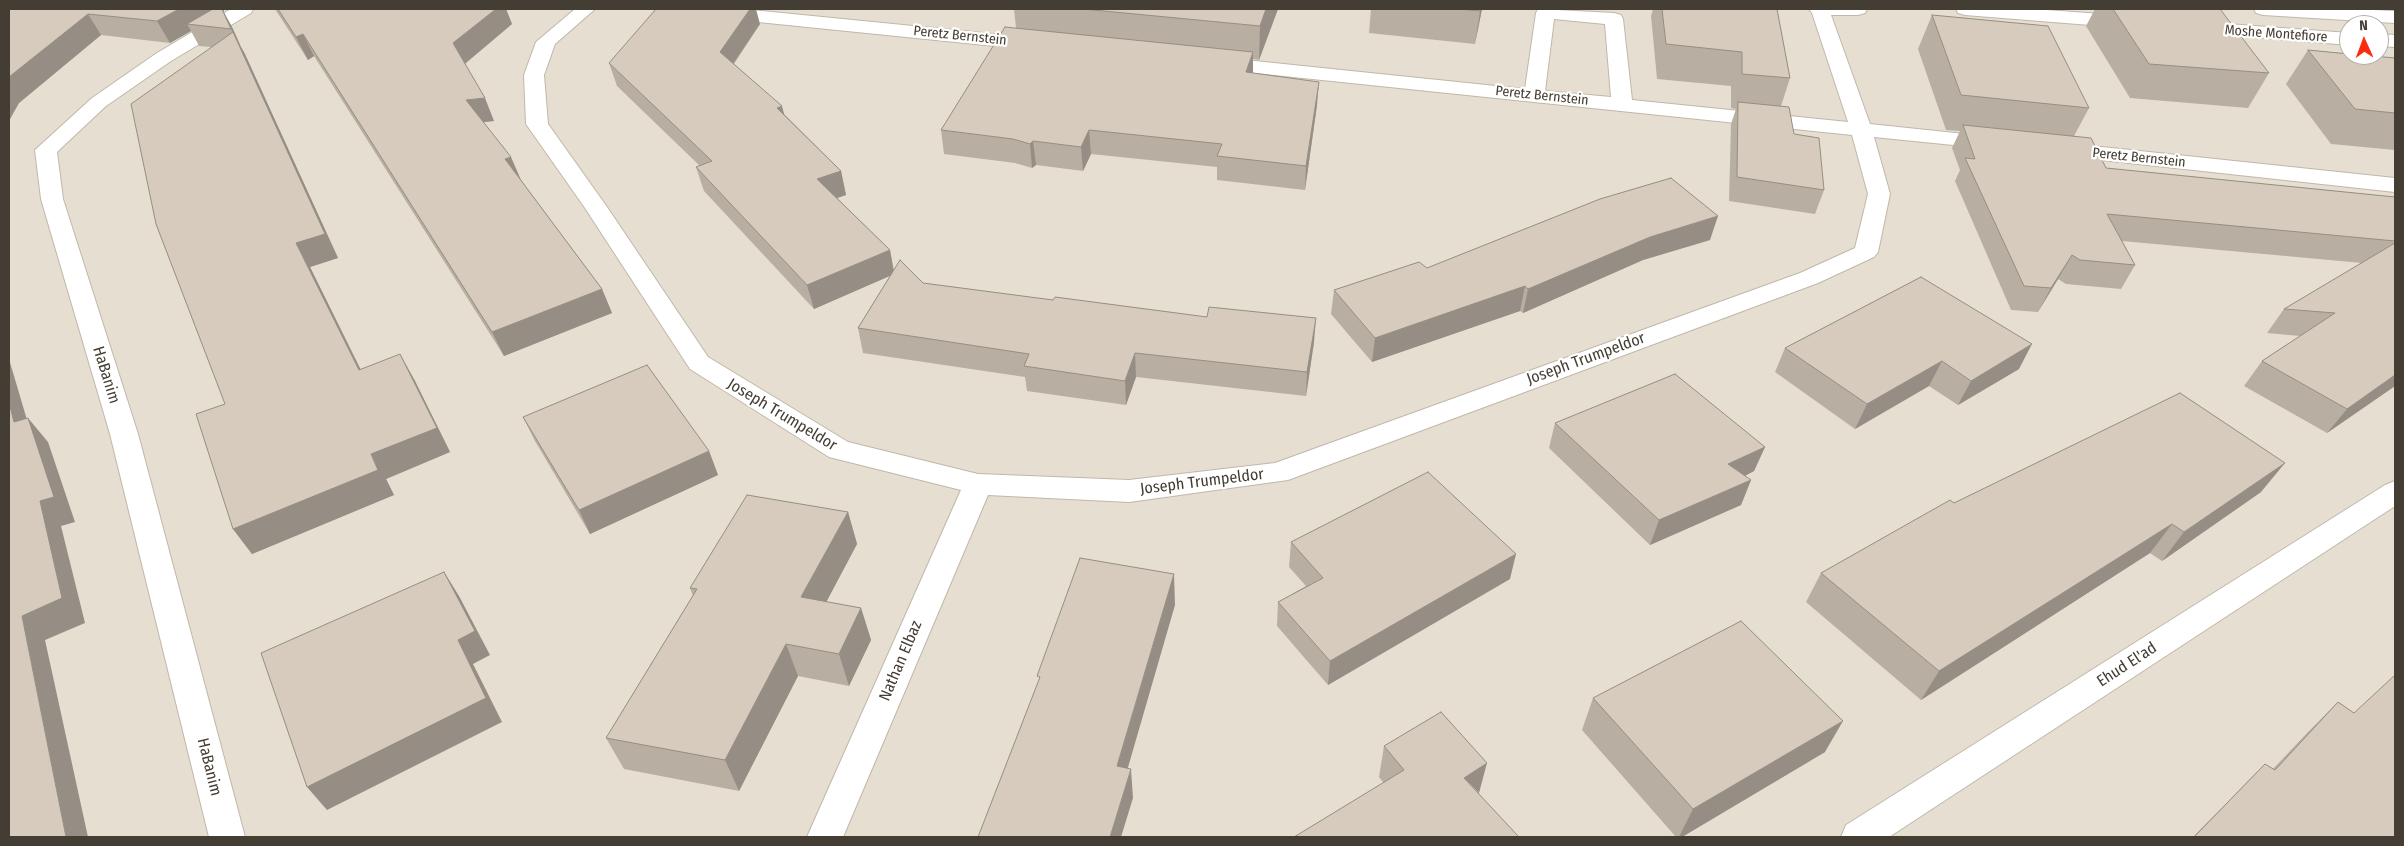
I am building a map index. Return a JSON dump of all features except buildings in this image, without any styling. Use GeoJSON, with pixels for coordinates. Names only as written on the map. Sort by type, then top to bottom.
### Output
{"type":"FeatureCollection","features":[{"type":"Feature","properties":{"kind":"street","name":"HaBanim"},"geometry":{"type":"LineString","coordinates":[[227,837],[124,434],[52,200],[46,150],[99,102],[164,57],[244,9]]}},
{"type":"Feature","properties":{"kind":"street","name":"Joseph Trumpeldor"},"geometry":{"type":"LineString","coordinates":[[586,9],[546,42],[534,75],[538,124],[596,207],[699,363],[839,450],[978,484],[1129,491],[1278,473],[1809,278],[1866,252],[1879,194],[1862,129],[1819,9]]}},
{"type":"Feature","properties":{"kind":"street","name":"Peretz Bernstein"},"geometry":{"type":"LineString","coordinates":[[689,9],[801,14],[894,22],[1058,46]]}},
{"type":"Feature","properties":{"kind":"street"},"geometry":{"type":"LineString","coordinates":[[1819,9],[1858,9]]}},
{"type":"Feature","properties":{"kind":"street"},"geometry":{"type":"LineString","coordinates":[[1965,9],[2143,23]]}},
{"type":"Feature","properties":{"kind":"street","name":"Moshe Montefiore"},"geometry":{"type":"LineString","coordinates":[[2263,9],[2395,18]]}},
{"type":"Feature","properties":{"kind":"street"},"geometry":{"type":"LineString","coordinates":[[1534,96],[1545,12],[1614,19],[1622,105]]}},
{"type":"Feature","properties":{"kind":"street","name":"Moshe Montefiore"},"geometry":{"type":"LineString","coordinates":[[2183,26],[2339,38]]}},
{"type":"Feature","properties":{"kind":"street","name":"Peretz Bernstein"},"geometry":{"type":"LineString","coordinates":[[1196,61],[2010,145]]}},
{"type":"Feature","properties":{"kind":"street","name":"Peretz Bernstein"},"geometry":{"type":"LineString","coordinates":[[2049,149],[2395,185]]}},
{"type":"Feature","properties":{"kind":"street","name":"Nathan Elbaz"},"geometry":{"type":"LineString","coordinates":[[825,837],[978,484]]}},
{"type":"Feature","properties":{"kind":"street","name":"Ehud El'ad"},"geometry":{"type":"LineString","coordinates":[[1859,837],[2395,492]]}},
{"type":"Feature","properties":{"kind":"shaded area"},"geometry":{"type":"Polygon","coordinates":[[[9,9],[2395,9],[2395,837],[9,837],[9,9]]]}}]}
